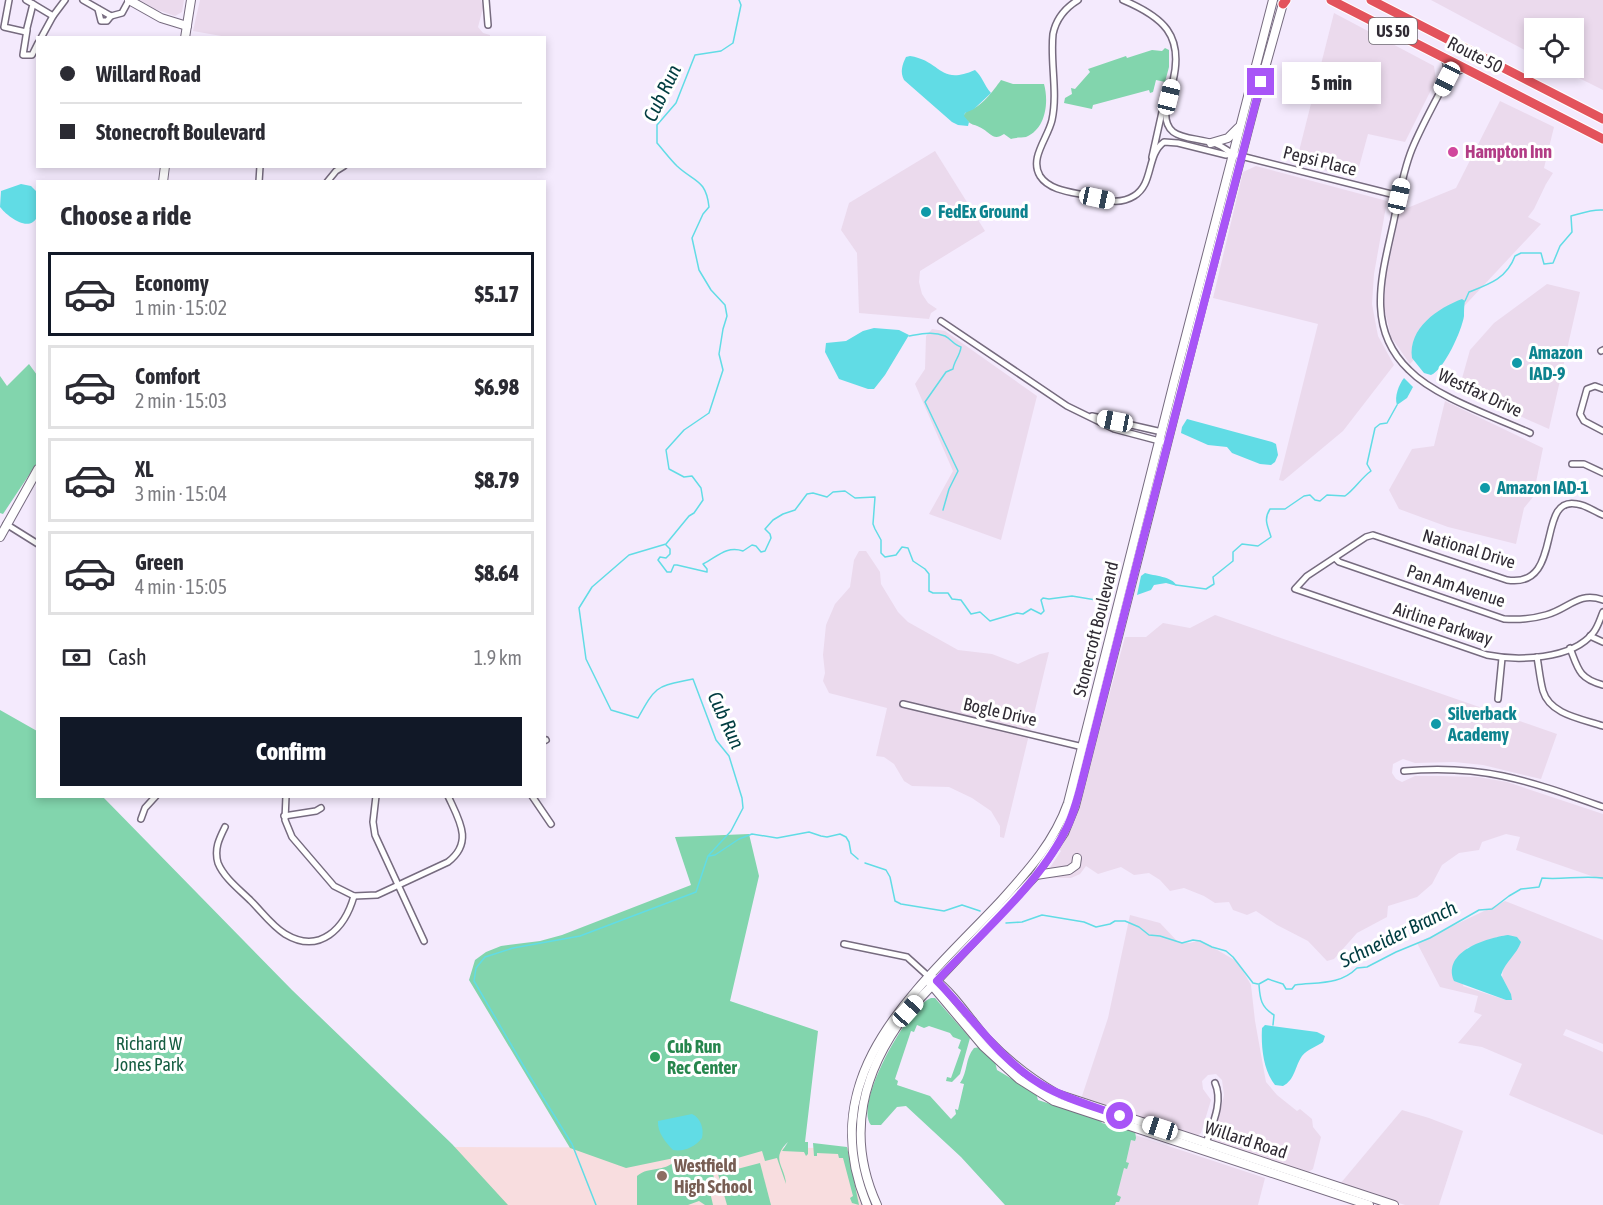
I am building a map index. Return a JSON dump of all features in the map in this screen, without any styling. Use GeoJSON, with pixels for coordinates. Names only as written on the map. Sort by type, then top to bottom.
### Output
{"type":"FeatureCollection","features":[{"type":"Feature","properties":{"kind":"highway","name":"Route 50"},"geometry":{"type":"LineString","coordinates":[[1331,0],[1603,139]]}},
{"type":"Feature","properties":{"kind":"highway","name":"Route 50"},"geometry":{"type":"LineString","coordinates":[[1371,0],[1603,118]]}},
{"type":"Feature","properties":{"kind":"main road"},"geometry":{"type":"LineString","coordinates":[[129,0],[161,18],[187,26]]}},
{"type":"Feature","properties":{"kind":"main road"},"geometry":{"type":"LineString","coordinates":[[185,36],[191,0]]}},
{"type":"Feature","properties":{"kind":"main road","name":"Stonecroft Boulevard"},"geometry":{"type":"LineString","coordinates":[[1237,155],[1240,124],[1273,0]]}},
{"type":"Feature","properties":{"kind":"main road","name":"Stonecroft Boulevard"},"geometry":{"type":"LineString","coordinates":[[867,1205],[859,1185],[853,1157],[851,1128],[856,1094],[866,1066],[881,1036],[898,1011],[928,976],[1031,868],[1045,849],[1066,809],[1086,748],[1134,574],[1165,433],[1237,155],[1284,1]]}},
{"type":"Feature","properties":{"kind":"main road"},"geometry":{"type":"LineString","coordinates":[[1211,143],[1228,138],[1240,124]]}},
{"type":"Feature","properties":{"kind":"main road","name":"Stonecroft Boulevard"},"geometry":{"type":"LineString","coordinates":[[877,1205],[867,1182],[861,1151],[860,1129],[865,1094],[873,1070],[891,1036],[908,1011],[1036,875],[1052,854],[1072,815],[1086,748],[1163,442]]}},
{"type":"Feature","properties":{"kind":"main road"},"geometry":{"type":"LineString","coordinates":[[0,537],[36,472]]}},
{"type":"Feature","properties":{"kind":"main road"},"geometry":{"type":"LineString","coordinates":[[1036,875],[1069,870],[1076,865],[1077,858]]}},
{"type":"Feature","properties":{"kind":"main road","name":"Willard Road"},"geometry":{"type":"LineString","coordinates":[[928,976],[983,1046],[1036,1091],[1069,1107],[1395,1205]]}},
{"type":"Feature","properties":{"kind":"main road","name":"Willard Road"},"geometry":{"type":"LineString","coordinates":[[1205,1147],[1369,1205]]}},
{"type":"Feature","properties":{"kind":"street"},"geometry":{"type":"LineString","coordinates":[[9,0],[4,27],[26,32],[27,30]]}},
{"type":"Feature","properties":{"kind":"street"},"geometry":{"type":"LineString","coordinates":[[26,0],[53,16]]}},
{"type":"Feature","properties":{"kind":"street"},"geometry":{"type":"LineString","coordinates":[[42,36],[64,0]]}},
{"type":"Feature","properties":{"kind":"street"},"geometry":{"type":"LineString","coordinates":[[83,0],[111,16],[122,13],[129,0]]}},
{"type":"Feature","properties":{"kind":"street"},"geometry":{"type":"LineString","coordinates":[[486,0],[488,25]]}},
{"type":"Feature","properties":{"kind":"street"},"geometry":{"type":"LineString","coordinates":[[1078,0],[1062,13],[1055,26],[1052,46],[1053,118],[1037,158],[1039,173],[1045,182],[1058,188],[1120,202],[1140,191],[1147,180],[1157,149],[1167,142],[1226,155],[1237,155]]}},
{"type":"Feature","properties":{"kind":"street"},"geometry":{"type":"LineString","coordinates":[[1123,0],[1158,19],[1173,40],[1177,61],[1166,107],[1165,122],[1173,133],[1211,143],[1237,155]]}},
{"type":"Feature","properties":{"kind":"street"},"geometry":{"type":"LineString","coordinates":[[33,4],[23,55],[32,55],[36,47]]}},
{"type":"Feature","properties":{"kind":"street"},"geometry":{"type":"LineString","coordinates":[[1443,57],[1446,63],[1447,79]]}},
{"type":"Feature","properties":{"kind":"street"},"geometry":{"type":"LineString","coordinates":[[1447,79],[1455,72],[1466,68]]}},
{"type":"Feature","properties":{"kind":"street","name":"Westfax Drive"},"geometry":{"type":"LineString","coordinates":[[1447,79],[1412,149],[1399,196],[1380,291],[1383,323],[1390,345],[1407,368],[1429,387],[1530,433]]}},
{"type":"Feature","properties":{"kind":"street"},"geometry":{"type":"LineString","coordinates":[[1152,162],[1162,112],[1166,107]]}},
{"type":"Feature","properties":{"kind":"street","name":"Pepsi Place"},"geometry":{"type":"LineString","coordinates":[[1237,155],[1399,196]]}},
{"type":"Feature","properties":{"kind":"street"},"geometry":{"type":"LineString","coordinates":[[329,180],[341,168]]}},
{"type":"Feature","properties":{"kind":"street"},"geometry":{"type":"LineString","coordinates":[[941,321],[1058,401],[1114,429],[1163,442]]}},
{"type":"Feature","properties":{"kind":"street"},"geometry":{"type":"LineString","coordinates":[[1603,389],[1595,386],[1587,388],[1580,414],[1584,421],[1603,431]]}},
{"type":"Feature","properties":{"kind":"street"},"geometry":{"type":"LineString","coordinates":[[1082,414],[1165,433]]}},
{"type":"Feature","properties":{"kind":"street"},"geometry":{"type":"LineString","coordinates":[[1572,464],[1584,464],[1603,473]]}},
{"type":"Feature","properties":{"kind":"street","name":"National Drive"},"geometry":{"type":"LineString","coordinates":[[1295,589],[1307,576],[1366,537],[1377,536],[1507,580],[1521,580],[1531,576],[1540,568],[1555,516],[1562,507],[1576,503],[1603,515]]}},
{"type":"Feature","properties":{"kind":"street"},"geometry":{"type":"LineString","coordinates":[[6,525],[36,543]]}},
{"type":"Feature","properties":{"kind":"street","name":"Pan Am Avenue"},"geometry":{"type":"LineString","coordinates":[[1335,558],[1339,562],[1504,619],[1526,619],[1547,615],[1587,597],[1603,600]]}},
{"type":"Feature","properties":{"kind":"street","name":"Airline Parkway"},"geometry":{"type":"LineString","coordinates":[[1295,589],[1487,655],[1502,658],[1538,657],[1570,648],[1590,636]]}},
{"type":"Feature","properties":{"kind":"street"},"geometry":{"type":"LineString","coordinates":[[1603,612],[1590,636],[1603,642]]}},
{"type":"Feature","properties":{"kind":"street"},"geometry":{"type":"LineString","coordinates":[[1570,648],[1583,676],[1603,685]]}},
{"type":"Feature","properties":{"kind":"street"},"geometry":{"type":"LineString","coordinates":[[1538,657],[1543,693],[1549,702],[1563,712],[1603,726]]}},
{"type":"Feature","properties":{"kind":"street"},"geometry":{"type":"LineString","coordinates":[[1498,699],[1502,658]]}},
{"type":"Feature","properties":{"kind":"street","name":"Bogle Drive"},"geometry":{"type":"LineString","coordinates":[[903,705],[1086,748]]}},
{"type":"Feature","properties":{"kind":"street"},"geometry":{"type":"LineString","coordinates":[[1404,771],[1444,768],[1489,772],[1530,782],[1603,807]]}},
{"type":"Feature","properties":{"kind":"street"},"geometry":{"type":"LineString","coordinates":[[141,819],[143,811],[152,798]]}},
{"type":"Feature","properties":{"kind":"street"},"geometry":{"type":"LineString","coordinates":[[286,798],[284,816],[292,837],[330,882],[354,896],[374,896],[448,862],[458,853],[462,844],[463,831],[449,798]]}},
{"type":"Feature","properties":{"kind":"street"},"geometry":{"type":"LineString","coordinates":[[376,798],[373,822],[375,835],[424,941]]}},
{"type":"Feature","properties":{"kind":"street"},"geometry":{"type":"LineString","coordinates":[[533,798],[551,824]]}},
{"type":"Feature","properties":{"kind":"street"},"geometry":{"type":"LineString","coordinates":[[284,816],[316,811],[321,808]]}},
{"type":"Feature","properties":{"kind":"street"},"geometry":{"type":"LineString","coordinates":[[225,827],[216,851],[221,868],[277,928],[289,936],[302,940],[314,940],[333,933],[345,920],[354,896]]}},
{"type":"Feature","properties":{"kind":"street"},"geometry":{"type":"LineString","coordinates":[[844,944],[906,957],[928,976]]}},
{"type":"Feature","properties":{"kind":"street"},"geometry":{"type":"LineString","coordinates":[[1205,1147],[1218,1104],[1219,1094],[1215,1083]]}},
{"type":"Feature","properties":{"kind":"shaded area"},"geometry":{"type":"Polygon","coordinates":[[[140,0],[184,0],[182,12],[175,16],[155,9],[140,0]]]}},
{"type":"Feature","properties":{"kind":"shaded area"},"geometry":{"type":"Polygon","coordinates":[[[200,0],[481,0],[483,8],[478,27],[490,36],[221,36],[193,31],[200,0]]]}},
{"type":"Feature","properties":{"kind":"shaded area"},"geometry":{"type":"Polygon","coordinates":[[[1431,0],[1603,0],[1603,90],[1579,78],[1584,78],[1584,18],[1524,18],[1524,50],[1431,0]]]}},
{"type":"Feature","properties":{"kind":"shaded area"},"geometry":{"type":"Polygon","coordinates":[[[1334,13],[1434,66],[1436,80],[1405,142],[1368,134],[1356,178],[1296,163],[1334,13]]]}},
{"type":"Feature","properties":{"kind":"shaded area"},"geometry":{"type":"Polygon","coordinates":[[[1500,101],[1554,127],[1544,168],[1553,173],[1528,217],[1541,224],[1410,364],[1391,337],[1384,306],[1386,276],[1400,211],[1456,188],[1500,101]]]}},
{"type":"Feature","properties":{"kind":"shaded area"},"geometry":{"type":"Polygon","coordinates":[[[935,151],[985,231],[920,271],[919,282],[922,294],[928,303],[937,309],[931,313],[929,319],[859,313],[857,253],[841,230],[849,203],[935,151]]]}},
{"type":"Feature","properties":{"kind":"shaded area"},"geometry":{"type":"Polygon","coordinates":[[[1256,166],[1387,201],[1374,274],[1372,304],[1378,336],[1394,365],[1343,431],[1283,481],[1279,480],[1318,324],[1213,298],[1243,172],[1256,166]]]}},
{"type":"Feature","properties":{"kind":"shaded area"},"geometry":{"type":"Polygon","coordinates":[[[1547,284],[1580,292],[1549,429],[1459,389],[1470,350],[1494,323],[1547,284]]]}},
{"type":"Feature","properties":{"kind":"shaded area"},"geometry":{"type":"Polygon","coordinates":[[[932,329],[945,331],[1037,396],[1001,540],[929,514],[953,471],[915,384],[925,369],[926,336],[932,329]]]}},
{"type":"Feature","properties":{"kind":"shaded area"},"geometry":{"type":"Polygon","coordinates":[[[1445,401],[1543,448],[1533,497],[1524,508],[1516,544],[1448,527],[1399,509],[1389,490],[1412,449],[1434,446],[1445,401]]]}},
{"type":"Feature","properties":{"kind":"shaded area"},"geometry":{"type":"Polygon","coordinates":[[[859,551],[866,551],[880,572],[881,584],[898,612],[908,622],[958,650],[992,654],[1018,664],[1049,652],[1004,838],[1000,837],[1000,826],[991,811],[972,798],[949,787],[912,786],[904,781],[894,764],[884,757],[876,756],[887,708],[829,693],[823,681],[826,625],[835,604],[850,587],[854,560],[859,551]]]}},
{"type":"Feature","properties":{"kind":"shaded area"},"geometry":{"type":"Polygon","coordinates":[[[1215,615],[1557,734],[1541,779],[1483,765],[1454,762],[1415,763],[1403,759],[1393,764],[1392,773],[1402,782],[1415,776],[1440,776],[1478,777],[1507,782],[1603,814],[1603,880],[1516,850],[1520,837],[1506,834],[1482,842],[1479,850],[1459,853],[1442,865],[1432,884],[1417,897],[1388,906],[1387,917],[1357,933],[1334,959],[1327,961],[1308,941],[1256,911],[1247,915],[1233,910],[1229,902],[1215,903],[1184,888],[1170,891],[1160,880],[1149,873],[1134,875],[1121,867],[1098,874],[1086,866],[1080,874],[1071,878],[1043,878],[1061,851],[1059,849],[1079,806],[1125,637],[1146,637],[1163,623],[1190,628],[1215,615]]]}},
{"type":"Feature","properties":{"kind":"shaded area"},"geometry":{"type":"Polygon","coordinates":[[[1505,901],[1603,940],[1603,1044],[1566,1029],[1563,1035],[1603,1052],[1603,1135],[1509,1095],[1522,1064],[1482,1047],[1458,1043],[1482,1015],[1474,1012],[1478,996],[1440,987],[1417,943],[1505,901]],[[1502,936],[1467,948],[1463,986],[1506,1000],[1511,994],[1502,978],[1502,936]]]}},
{"type":"Feature","properties":{"kind":"shaded area"},"geometry":{"type":"Polygon","coordinates":[[[1130,915],[1160,923],[1178,942],[1190,943],[1200,940],[1238,962],[1251,985],[1266,1082],[1277,1095],[1297,1111],[1300,1109],[1312,1119],[1313,1127],[1321,1137],[1313,1169],[1307,1173],[1213,1141],[1224,1095],[1222,1080],[1216,1074],[1208,1075],[1202,1081],[1203,1089],[1211,1100],[1201,1133],[1197,1136],[1081,1099],[1108,1018],[1130,915]]]}},
{"type":"Feature","properties":{"kind":"shaded area"},"geometry":{"type":"Polygon","coordinates":[[[1402,1110],[1463,1131],[1439,1205],[1405,1205],[1340,1184],[1402,1110]]]}},
{"type":"Feature","properties":{"kind":"shaded area"},"geometry":{"type":"Polygon","coordinates":[[[1129,1133],[1265,1178],[1258,1205],[1111,1205],[1129,1133]]]}},
{"type":"Feature","properties":{"kind":"shaded area","name":"Westfield High School"},"geometry":{"type":"Polygon","coordinates":[[[442,1147],[849,1148],[861,1205],[499,1205],[442,1147]]]}},
{"type":"Feature","properties":{"kind":"green space"},"geometry":{"type":"Polygon","coordinates":[[[1165,48],[1169,50],[1169,67],[1165,82],[1156,80],[1153,92],[1150,93],[1149,90],[1093,105],[1092,109],[1064,103],[1065,98],[1072,94],[1071,88],[1075,89],[1090,72],[1088,69],[1126,56],[1127,58],[1152,50],[1162,51],[1165,48]]]}},
{"type":"Feature","properties":{"kind":"green space"},"geometry":{"type":"Polygon","coordinates":[[[1001,80],[1013,84],[1044,84],[1046,107],[1042,121],[1033,133],[1026,137],[1011,139],[1004,134],[995,137],[971,124],[963,116],[967,111],[982,103],[1001,80]]]}},
{"type":"Feature","properties":{"kind":"green space"},"geometry":{"type":"Polygon","coordinates":[[[29,364],[36,374],[36,464],[3,514],[0,513],[0,376],[7,386],[29,364]]]}},
{"type":"Feature","properties":{"kind":"green space","name":"Richard W Jones Park"},"geometry":{"type":"Polygon","coordinates":[[[0,710],[36,730],[36,798],[104,798],[292,990],[452,1144],[508,1205],[0,1205],[0,710]]]}},
{"type":"Feature","properties":{"kind":"green space"},"geometry":{"type":"Polygon","coordinates":[[[749,834],[759,876],[730,1001],[818,1031],[805,1142],[808,1142],[808,1154],[806,1156],[804,1152],[782,1151],[788,1142],[783,1148],[779,1158],[786,1184],[777,1158],[765,1161],[762,1151],[720,1163],[716,1161],[711,1165],[717,1191],[710,1192],[713,1205],[705,1205],[699,1201],[688,1205],[637,1205],[637,1176],[669,1166],[679,1157],[626,1168],[570,1148],[469,980],[475,960],[486,952],[501,946],[540,941],[562,935],[691,885],[675,837],[749,834]]]}},
{"type":"Feature","properties":{"kind":"green space"},"geometry":{"type":"Polygon","coordinates":[[[931,998],[935,998],[970,1038],[960,1074],[952,1082],[946,1081],[947,1077],[951,1078],[961,1050],[958,1048],[961,1040],[950,1033],[929,1026],[924,1028],[917,1025],[914,1032],[911,1031],[895,1079],[898,1081],[897,1085],[930,1096],[951,1119],[956,1114],[955,1109],[958,1110],[964,1084],[960,1083],[969,1056],[974,1048],[980,1047],[995,1062],[997,1070],[1036,1093],[1038,1100],[1100,1120],[1102,1123],[1135,1131],[1136,1138],[1135,1141],[1131,1140],[1126,1162],[1129,1163],[1127,1169],[1124,1168],[1117,1195],[1121,1197],[1119,1202],[1115,1205],[1005,1205],[961,1157],[906,1106],[897,1107],[881,1125],[871,1125],[867,1114],[876,1078],[897,1036],[909,1018],[931,998]]]}},
{"type":"Feature","properties":{"kind":"green space"},"geometry":{"type":"Polygon","coordinates":[[[813,1143],[847,1147],[859,1205],[852,1203],[850,1198],[853,1196],[843,1158],[839,1158],[838,1154],[817,1153],[817,1156],[814,1156],[813,1143]]]}},
{"type":"Feature","properties":{"kind":"green space"},"geometry":{"type":"Polygon","coordinates":[[[760,1163],[771,1205],[727,1205],[718,1174],[760,1163]]]}},
{"type":"Feature","properties":{"kind":"water"},"geometry":{"type":"Polygon","coordinates":[[[906,57],[921,59],[947,74],[963,74],[975,70],[977,72],[991,93],[974,109],[965,113],[964,116],[969,122],[968,126],[952,122],[904,80],[903,66],[906,57]]]}},
{"type":"Feature","properties":{"kind":"water"},"geometry":{"type":"Polygon","coordinates":[[[21,184],[31,186],[36,191],[36,218],[33,222],[23,223],[7,214],[0,207],[1,191],[21,184]]]}},
{"type":"Feature","properties":{"kind":"water"},"geometry":{"type":"Polygon","coordinates":[[[1462,299],[1465,301],[1464,316],[1452,349],[1436,372],[1431,375],[1424,373],[1412,358],[1415,337],[1435,314],[1462,299]]]}},
{"type":"Feature","properties":{"kind":"water"},"geometry":{"type":"Polygon","coordinates":[[[874,328],[899,330],[909,335],[874,389],[839,379],[825,352],[826,343],[846,341],[863,331],[874,328]]]}},
{"type":"Feature","properties":{"kind":"water"},"geometry":{"type":"Polygon","coordinates":[[[1404,378],[1413,387],[1407,398],[1397,405],[1396,398],[1404,378]]]}},
{"type":"Feature","properties":{"kind":"water"},"geometry":{"type":"Polygon","coordinates":[[[1187,419],[1272,442],[1276,444],[1278,455],[1275,462],[1271,465],[1260,464],[1232,453],[1227,447],[1208,445],[1181,433],[1187,419]]]}},
{"type":"Feature","properties":{"kind":"water"},"geometry":{"type":"Polygon","coordinates":[[[1145,573],[1167,578],[1177,586],[1166,583],[1154,585],[1151,590],[1137,595],[1141,576],[1145,573]]]}},
{"type":"Feature","properties":{"kind":"water"},"geometry":{"type":"Polygon","coordinates":[[[1508,935],[1517,937],[1521,942],[1501,975],[1512,1000],[1506,1000],[1454,981],[1452,971],[1454,962],[1460,954],[1489,939],[1508,935]]]}},
{"type":"Feature","properties":{"kind":"water"},"geometry":{"type":"Polygon","coordinates":[[[1265,1025],[1317,1032],[1325,1036],[1323,1042],[1302,1056],[1292,1077],[1283,1086],[1275,1085],[1265,1065],[1262,1028],[1265,1025]]]}},
{"type":"Feature","properties":{"kind":"water"},"geometry":{"type":"Polygon","coordinates":[[[692,1114],[701,1124],[702,1138],[689,1148],[673,1150],[660,1133],[658,1121],[692,1114]]]}},
{"type":"Feature","properties":{"kind":"waterway","name":"Cub Run"},"geometry":{"type":"LineString","coordinates":[[596,1205],[572,1144],[474,981],[476,968],[485,957],[513,948],[580,936],[696,892],[708,856],[731,831],[743,808],[729,756],[716,740],[693,679],[659,689],[649,699],[638,718],[611,710],[586,659],[579,608],[592,587],[629,555],[666,544],[703,500],[701,488],[692,476],[684,477],[669,469],[666,450],[684,430],[709,413],[723,370],[719,354],[727,316],[725,305],[711,290],[699,270],[692,238],[703,214],[709,207],[705,191],[698,182],[677,166],[657,143],[657,125],[676,103],[695,55],[721,51],[733,43],[741,5],[739,0]]}},
{"type":"Feature","properties":{"kind":"waterway"},"geometry":{"type":"LineString","coordinates":[[1465,301],[1469,292],[1491,283],[1502,275],[1512,264],[1515,256],[1521,253],[1541,253],[1544,264],[1553,263],[1560,246],[1572,232],[1571,216],[1603,210]]}},
{"type":"Feature","properties":{"kind":"waterway"},"geometry":{"type":"LineString","coordinates":[[909,336],[927,333],[940,334],[961,347],[953,369],[946,372],[925,402],[958,471],[949,489],[943,510]]}},
{"type":"Feature","properties":{"kind":"waterway"},"geometry":{"type":"LineString","coordinates":[[1176,585],[1206,589],[1214,584],[1213,577],[1233,561],[1233,552],[1242,544],[1258,546],[1271,537],[1266,520],[1270,509],[1285,509],[1304,496],[1310,495],[1320,501],[1327,495],[1345,496],[1349,493],[1371,471],[1367,464],[1375,428],[1387,423],[1397,405]]}},
{"type":"Feature","properties":{"kind":"waterway"},"geometry":{"type":"LineString","coordinates":[[666,545],[670,549],[670,554],[658,560],[667,572],[671,572],[674,565],[707,572],[703,564],[726,551],[743,551],[752,545],[761,552],[765,551],[771,538],[765,529],[773,520],[795,510],[807,494],[813,493],[827,497],[833,492],[845,491],[855,498],[875,497],[873,524],[881,540],[881,553],[885,557],[896,555],[902,547],[908,548],[913,561],[929,574],[929,591],[948,593],[952,599],[961,600],[971,614],[980,612],[990,621],[1017,613],[1023,614],[1031,609],[1041,614],[1044,611],[1041,600],[1043,598],[1072,596],[1096,600],[1113,595]]}},
{"type":"Feature","properties":{"kind":"waterway","name":"Schneider Branch"},"geometry":{"type":"LineString","coordinates":[[709,856],[715,855],[739,839],[752,834],[777,838],[809,832],[827,837],[840,834],[846,837],[851,853],[858,859]]}},
{"type":"Feature","properties":{"kind":"waterway","name":"Schneider Branch"},"geometry":{"type":"LineString","coordinates":[[865,863],[886,870],[890,877],[895,901],[901,904],[944,911],[962,905],[980,911]]}},
{"type":"Feature","properties":{"kind":"waterway","name":"Schneider Branch"},"geometry":{"type":"LineString","coordinates":[[1259,984],[1268,979],[1283,984],[1286,989],[1292,989],[1295,985],[1336,980],[1357,968],[1367,967],[1430,938],[1479,910],[1492,909],[1521,889],[1539,887],[1542,878],[1603,878]]}},
{"type":"Feature","properties":{"kind":"waterway","name":"Schneider Branch"},"geometry":{"type":"LineString","coordinates":[[1006,923],[1022,922],[1042,915],[1084,922],[1096,927],[1115,921],[1125,921],[1139,927],[1149,935],[1182,943],[1200,941],[1226,951],[1253,983],[1258,984]]}},
{"type":"Feature","properties":{"kind":"waterway"},"geometry":{"type":"LineString","coordinates":[[1259,985],[1262,1002],[1266,1009],[1274,1015],[1273,1025]]}},
{"type":"Feature","properties":{"kind":"place","name":"Hampton Inn"},"geometry":{"type":"Point","coordinates":[1453,152]}},
{"type":"Feature","properties":{"kind":"place","name":"FedEx Ground"},"geometry":{"type":"Point","coordinates":[926,212]}},
{"type":"Feature","properties":{"kind":"place","name":"Amazon IAD-9"},"geometry":{"type":"Point","coordinates":[1517,363]}},
{"type":"Feature","properties":{"kind":"place","name":"Amazon IAD-1"},"geometry":{"type":"Point","coordinates":[1485,488]}},
{"type":"Feature","properties":{"kind":"place","name":"Silverback Academy"},"geometry":{"type":"Point","coordinates":[1436,724]}},
{"type":"Feature","properties":{"kind":"place","name":"Cub Run Rec Center"},"geometry":{"type":"Point","coordinates":[655,1057]}},
{"type":"Feature","properties":{"kind":"place","name":"Westfield High School"},"geometry":{"type":"Point","coordinates":[662,1176]}},
{"type":"Feature","properties":{"kind":"route"},"geometry":{"type":"LineString","coordinates":[[1120,1116],[1057,1094],[1024,1073],[988,1040],[937,981],[1036,875],[1052,854],[1072,815],[1261,82]]}}]}
